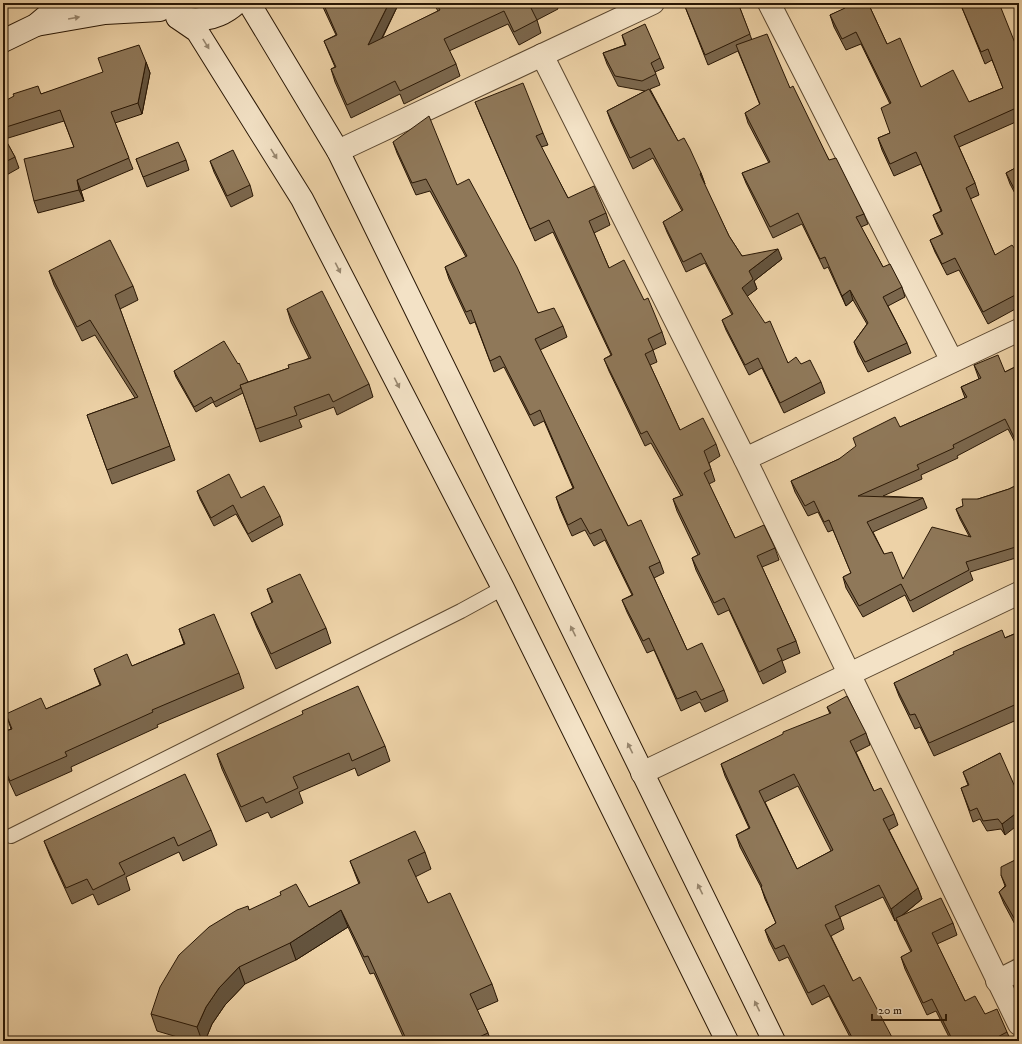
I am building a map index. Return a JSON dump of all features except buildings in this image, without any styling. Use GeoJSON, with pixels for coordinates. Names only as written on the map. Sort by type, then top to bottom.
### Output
{"type":"FeatureCollection","features":[{"type":"Feature","properties":{"kind":"street"},"geometry":{"type":"LineString","coordinates":[[3,41],[36,25],[62,3]]}},
{"type":"Feature","properties":{"kind":"street"},"geometry":{"type":"LineString","coordinates":[[36,25],[105,13],[163,10],[197,20],[215,17],[237,3]]}},
{"type":"Feature","properties":{"kind":"street"},"geometry":{"type":"LineString","coordinates":[[249,3],[338,151],[774,1041]]}},
{"type":"Feature","properties":{"kind":"street"},"geometry":{"type":"LineString","coordinates":[[338,151],[653,3]]}},
{"type":"Feature","properties":{"kind":"street"},"geometry":{"type":"LineString","coordinates":[[769,3],[952,361]]}},
{"type":"Feature","properties":{"kind":"street"},"geometry":{"type":"LineString","coordinates":[[163,10],[197,31],[302,199],[503,588],[727,1041]]}},
{"type":"Feature","properties":{"kind":"street"},"geometry":{"type":"LineString","coordinates":[[542,55],[745,459],[1019,1024]]}},
{"type":"Feature","properties":{"kind":"street"},"geometry":{"type":"LineString","coordinates":[[745,459],[1019,330]]}},
{"type":"Feature","properties":{"kind":"street"},"geometry":{"type":"LineString","coordinates":[[642,773],[1019,593]]}},
{"type":"Feature","properties":{"kind":"street"},"geometry":{"type":"LineString","coordinates":[[997,981],[1019,970]]}},
{"type":"Feature","properties":{"kind":"lane"},"geometry":{"type":"LineString","coordinates":[[11,836],[461,611],[503,588]]}}]}
